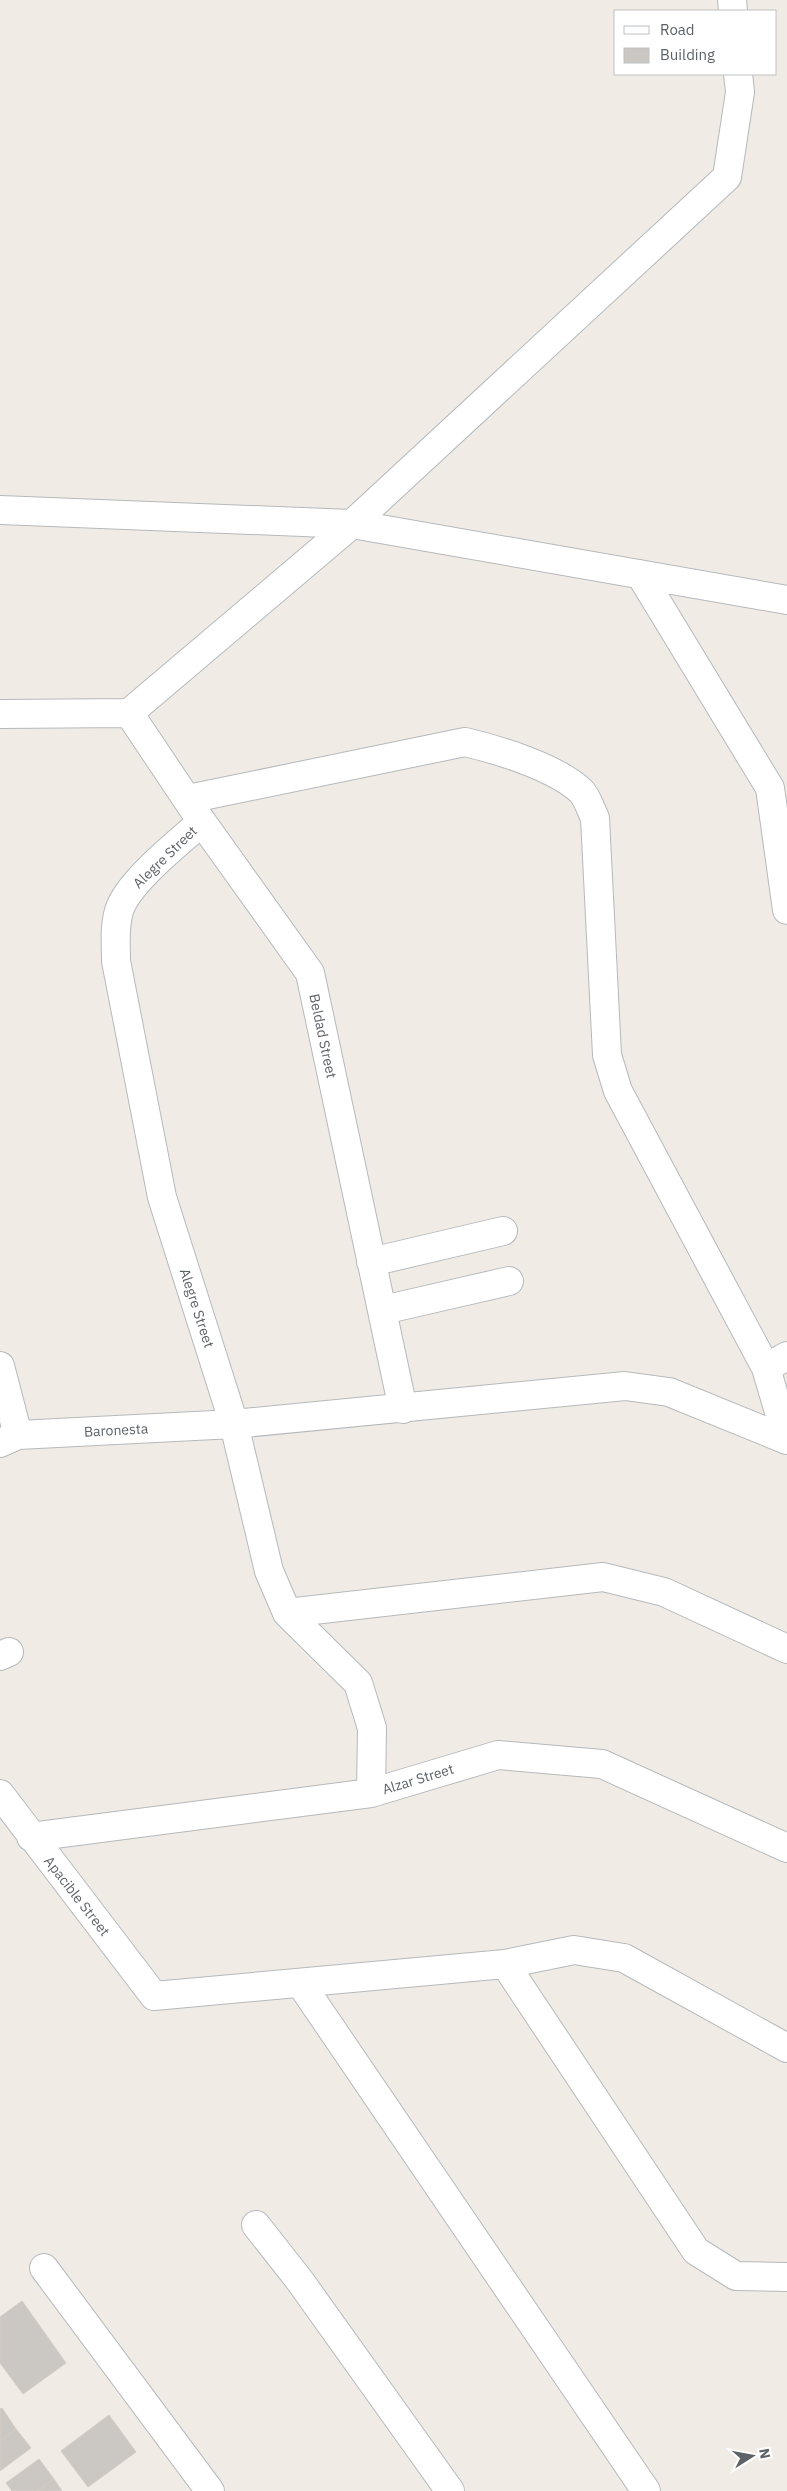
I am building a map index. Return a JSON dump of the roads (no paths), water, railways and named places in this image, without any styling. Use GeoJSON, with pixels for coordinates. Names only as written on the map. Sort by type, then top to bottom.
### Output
{"type":"FeatureCollection","features":[{"type":"Feature","properties":{"kind":"street"},"geometry":{"type":"LineString","coordinates":[[0,714],[129,713],[352,524],[727,177],[740,92],[738,75]]}},
{"type":"Feature","properties":{"kind":"street"},"geometry":{"type":"LineString","coordinates":[[0,510],[352,524],[787,600]]}},
{"type":"Feature","properties":{"kind":"street"},"geometry":{"type":"LineString","coordinates":[[640,574],[779,790],[787,910]]}},
{"type":"Feature","properties":{"kind":"street","name":"Beldad Street"},"geometry":{"type":"LineString","coordinates":[[129,713],[202,822],[310,973],[403,1409]]}},
{"type":"Feature","properties":{"kind":"street"},"geometry":{"type":"LineString","coordinates":[[188,799],[465,742],[500,750],[559,777],[582,792],[595,818],[607,1055],[618,1090],[776,1362],[787,1440]]}},
{"type":"Feature","properties":{"kind":"street","name":"Alegre Street"},"geometry":{"type":"LineString","coordinates":[[202,822],[141,877],[126,897],[119,909],[115,928],[116,961],[162,1197],[234,1424],[269,1571],[287,1613],[358,1683],[372,1728],[371,1793]]}},
{"type":"Feature","properties":{"kind":"street"},"geometry":{"type":"LineString","coordinates":[[371,1262],[503,1231]]}},
{"type":"Feature","properties":{"kind":"street"},"geometry":{"type":"LineString","coordinates":[[383,1310],[509,1281]]}},
{"type":"Feature","properties":{"kind":"street"},"geometry":{"type":"LineString","coordinates":[[0,1366],[9,1439]]}},
{"type":"Feature","properties":{"kind":"street","name":"Baronesta"},"geometry":{"type":"LineString","coordinates":[[9,1439],[234,1424],[625,1386],[669,1392],[787,1440]]}},
{"type":"Feature","properties":{"kind":"street"},"geometry":{"type":"LineString","coordinates":[[287,1613],[602,1577],[664,1592],[787,1649]]}},
{"type":"Feature","properties":{"kind":"street","name":"Alzar Street"},"geometry":{"type":"LineString","coordinates":[[31,1836],[371,1793],[498,1755],[602,1764],[787,1848]]}},
{"type":"Feature","properties":{"kind":"street","name":"Apacible Street"},"geometry":{"type":"LineString","coordinates":[[0,1794],[154,1996],[302,1984]]}},
{"type":"Feature","properties":{"kind":"street"},"geometry":{"type":"LineString","coordinates":[[646,2491],[302,1984],[504,1964],[574,1950],[624,1958],[787,2048]]}},
{"type":"Feature","properties":{"kind":"street"},"geometry":{"type":"LineString","coordinates":[[504,1964],[696,2251],[736,2276],[787,2277]]}},
{"type":"Feature","properties":{"kind":"street"},"geometry":{"type":"LineString","coordinates":[[256,2226],[300,2280],[450,2491]]}},
{"type":"Feature","properties":{"kind":"street"},"geometry":{"type":"LineString","coordinates":[[44,2268],[210,2491]]}}]}
